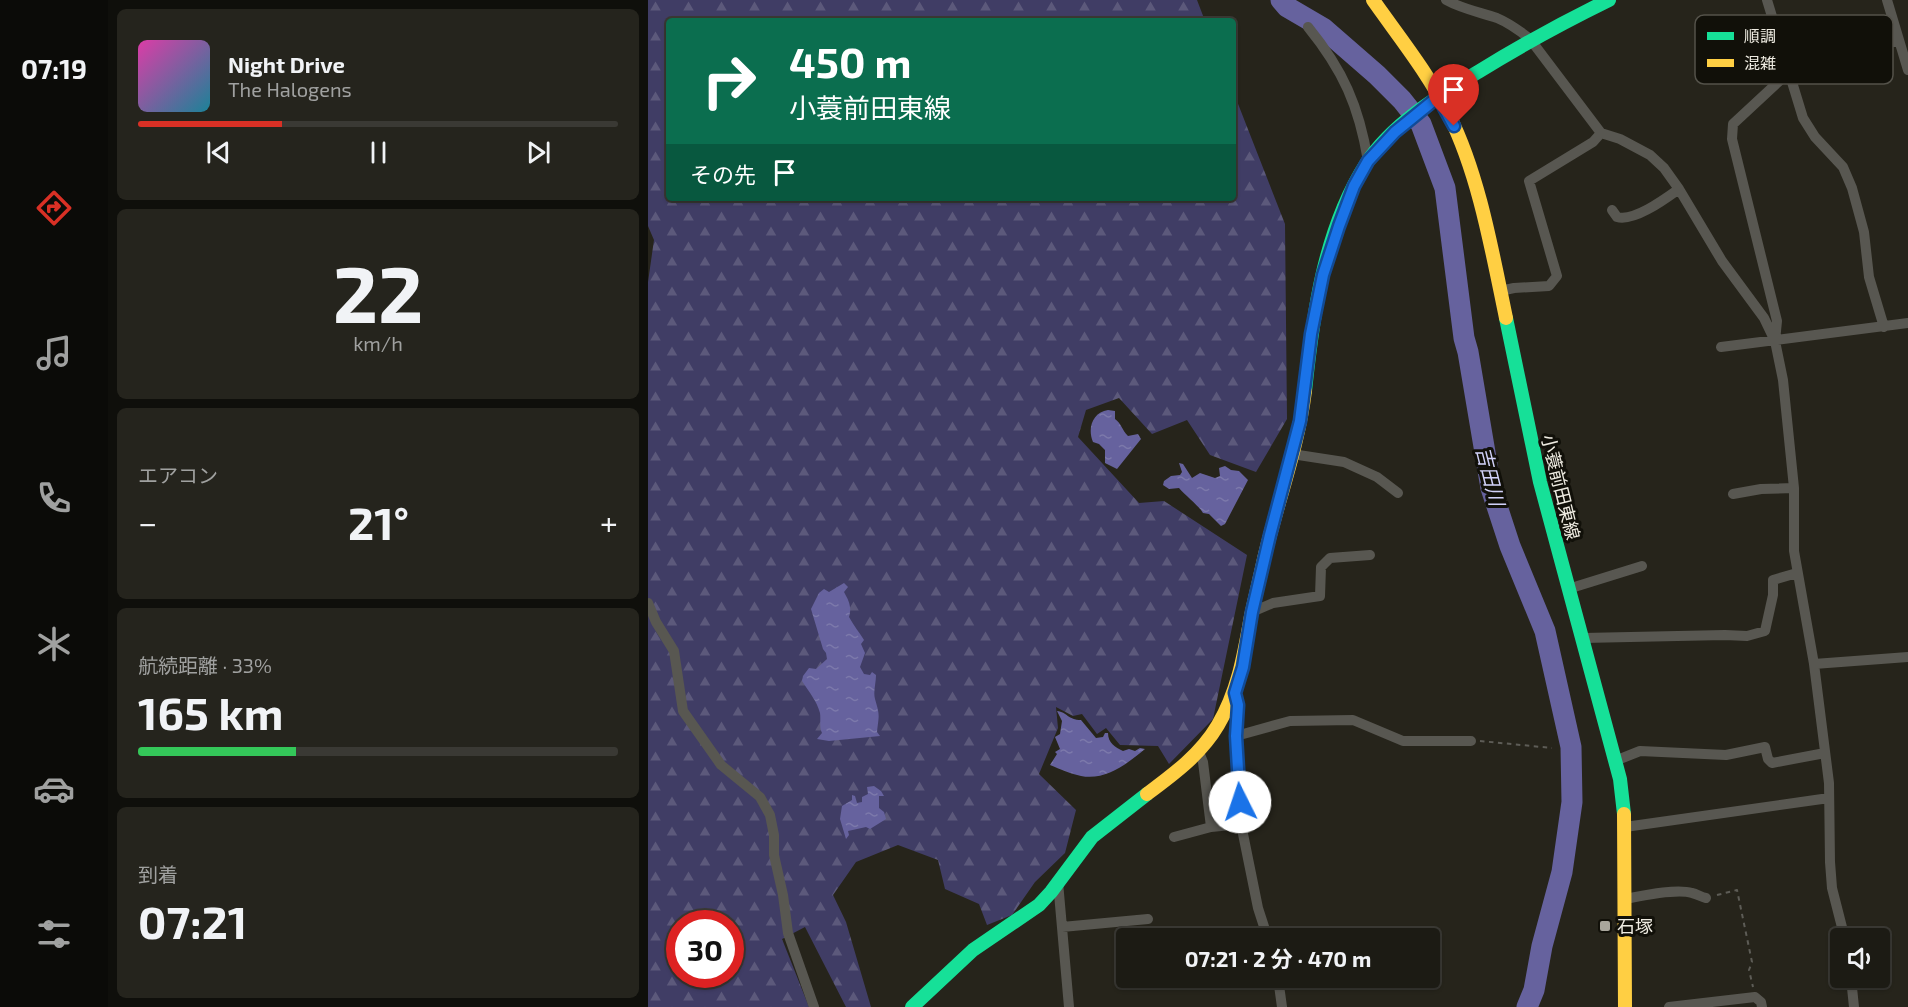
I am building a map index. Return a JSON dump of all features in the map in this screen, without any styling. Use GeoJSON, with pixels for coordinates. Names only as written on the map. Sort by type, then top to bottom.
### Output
{"type":"FeatureCollection","features":[{"type":"Feature","properties":{"kind":"street","name":"小蓑前田東線"},"geometry":{"type":"LineString","coordinates":[[1373,0],[1426,76],[1460,138],[1471,166],[1540,483],[1620,779],[1625,827],[1625,1007]]}},
{"type":"Feature","properties":{"kind":"street"},"geometry":{"type":"LineString","coordinates":[[1446,0],[1459,7],[1504,21],[1530,39],[1601,133],[1620,139],[1650,155],[1664,168],[1722,261],[1764,318],[1775,341],[1783,380],[1794,488],[1793,526],[1797,573],[1814,664],[1826,753],[1832,888],[1842,928]]}},
{"type":"Feature","properties":{"kind":"street"},"geometry":{"type":"LineString","coordinates":[[912,1007],[970,952],[1045,899],[1096,831],[1171,776],[1199,752],[1216,730],[1235,693],[1243,667],[1252,612],[1300,421],[1311,334],[1323,275],[1354,186],[1368,161],[1395,132],[1438,97],[1530,39],[1609,0]]}},
{"type":"Feature","properties":{"kind":"street"},"geometry":{"type":"LineString","coordinates":[[1767,0],[1772,15]]}},
{"type":"Feature","properties":{"kind":"street"},"geometry":{"type":"LineString","coordinates":[[1887,0],[1892,15]]}},
{"type":"Feature","properties":{"kind":"street"},"geometry":{"type":"LineString","coordinates":[[1893,20],[1908,70]]}},
{"type":"Feature","properties":{"kind":"street"},"geometry":{"type":"LineString","coordinates":[[1308,27],[1329,52],[1343,75],[1359,117],[1368,161]]}},
{"type":"Feature","properties":{"kind":"street"},"geometry":{"type":"LineString","coordinates":[[1893,42],[1899,40]]}},
{"type":"Feature","properties":{"kind":"street"},"geometry":{"type":"LineString","coordinates":[[1775,341],[1777,321],[1732,140],[1733,124],[1776,84]]}},
{"type":"Feature","properties":{"kind":"street"},"geometry":{"type":"LineString","coordinates":[[1793,84],[1803,118],[1815,137],[1843,167],[1852,189],[1864,232],[1869,277],[1884,327]]}},
{"type":"Feature","properties":{"kind":"street"},"geometry":{"type":"LineString","coordinates":[[1500,291],[1549,286],[1557,276],[1529,181],[1593,141],[1601,133]]}},
{"type":"Feature","properties":{"kind":"street"},"geometry":{"type":"LineString","coordinates":[[1612,210],[1617,217],[1624,219],[1658,204],[1679,189]]}},
{"type":"Feature","properties":{"kind":"street"},"geometry":{"type":"LineString","coordinates":[[1721,347],[1908,323]]}},
{"type":"Feature","properties":{"kind":"street"},"geometry":{"type":"LineString","coordinates":[[1292,454],[1344,462],[1377,477],[1398,493]]}},
{"type":"Feature","properties":{"kind":"street"},"geometry":{"type":"LineString","coordinates":[[1733,494],[1761,489],[1794,488]]}},
{"type":"Feature","properties":{"kind":"street"},"geometry":{"type":"LineString","coordinates":[[1252,612],[1273,603],[1320,596],[1321,567],[1330,558],[1370,555]]}},
{"type":"Feature","properties":{"kind":"street"},"geometry":{"type":"LineString","coordinates":[[1568,589],[1642,566]]}},
{"type":"Feature","properties":{"kind":"street"},"geometry":{"type":"LineString","coordinates":[[1583,638],[1747,636],[1765,631],[1773,595],[1773,580],[1797,573]]}},
{"type":"Feature","properties":{"kind":"street"},"geometry":{"type":"LineString","coordinates":[[648,603],[656,622],[674,651],[683,711],[721,765],[760,797],[770,815],[774,835],[774,855],[788,933],[814,1007]]}},
{"type":"Feature","properties":{"kind":"street"},"geometry":{"type":"LineString","coordinates":[[1814,664],[1908,657]]}},
{"type":"Feature","properties":{"kind":"street"},"geometry":{"type":"LineString","coordinates":[[1235,693],[1238,705],[1236,736],[1241,824],[1258,908],[1264,928]]}},
{"type":"Feature","properties":{"kind":"street"},"geometry":{"type":"LineString","coordinates":[[1236,736],[1290,721],[1353,720],[1403,741],[1471,741]]}},
{"type":"Feature","properties":{"kind":"street"},"geometry":{"type":"LineString","coordinates":[[1615,761],[1640,751],[1726,755],[1765,747],[1768,759],[1772,763],[1826,753]]}},
{"type":"Feature","properties":{"kind":"street"},"geometry":{"type":"LineString","coordinates":[[1199,752],[1203,762],[1211,827]]}},
{"type":"Feature","properties":{"kind":"street"},"geometry":{"type":"LineString","coordinates":[[1625,827],[1829,798]]}},
{"type":"Feature","properties":{"kind":"street"},"geometry":{"type":"LineString","coordinates":[[1174,837],[1211,827],[1241,824]]}},
{"type":"Feature","properties":{"kind":"street"},"geometry":{"type":"LineString","coordinates":[[1058,882],[1069,1007]]}},
{"type":"Feature","properties":{"kind":"street"},"geometry":{"type":"LineString","coordinates":[[1625,899],[1651,893],[1677,892],[1692,892],[1706,898]]}},
{"type":"Feature","properties":{"kind":"street"},"geometry":{"type":"LineString","coordinates":[[1062,927],[1148,919]]}},
{"type":"Feature","properties":{"kind":"street"},"geometry":{"type":"LineString","coordinates":[[1279,988],[1282,1007]]}},
{"type":"Feature","properties":{"kind":"street"},"geometry":{"type":"LineString","coordinates":[[1852,988],[1854,1007]]}},
{"type":"Feature","properties":{"kind":"street"},"geometry":{"type":"LineString","coordinates":[[1668,1007],[1758,1002]]}},
{"type":"Feature","properties":{"kind":"path"},"geometry":{"type":"LineString","coordinates":[[1471,741],[1552,748]]}},
{"type":"Feature","properties":{"kind":"path"},"geometry":{"type":"LineString","coordinates":[[1706,898],[1737,890],[1752,962],[1749,970],[1758,1002]]}},
{"type":"Feature","properties":{"kind":"green space"},"geometry":{"type":"Polygon","coordinates":[[[648,0],[1197,0],[1204,18],[666,18],[666,201],[1236,201],[1236,99],[1285,224],[1287,419],[1256,472],[1210,455],[1187,420],[1152,434],[1119,398],[1086,410],[1078,437],[1139,503],[1164,501],[1247,555],[1213,719],[1169,764],[1158,746],[1120,745],[1106,728],[1097,734],[1082,714],[1073,716],[1056,707],[1058,728],[1039,774],[1076,810],[1065,853],[1035,882],[1012,915],[987,925],[979,904],[945,889],[938,860],[898,845],[856,862],[833,895],[846,922],[871,1007],[846,1007],[805,927],[782,939],[809,1007],[648,1007],[648,282],[654,240],[648,226],[648,0]]]}},
{"type":"Feature","properties":{"kind":"water"},"geometry":{"type":"Polygon","coordinates":[[[1108,410],[1115,411],[1115,419],[1128,436],[1138,434],[1141,439],[1117,469],[1105,463],[1105,450],[1093,442],[1091,437],[1091,426],[1095,417],[1108,410]]]}},
{"type":"Feature","properties":{"kind":"water"},"geometry":{"type":"Polygon","coordinates":[[[1179,463],[1183,464],[1192,478],[1200,473],[1215,478],[1220,476],[1219,468],[1225,466],[1239,471],[1248,480],[1225,524],[1221,526],[1209,514],[1203,513],[1179,488],[1169,489],[1163,485],[1164,481],[1171,476],[1180,475],[1182,472],[1179,463]]]}},
{"type":"Feature","properties":{"kind":"water"},"geometry":{"type":"Polygon","coordinates":[[[844,583],[848,587],[844,592],[849,604],[849,617],[864,640],[861,644],[865,653],[860,667],[864,674],[870,675],[872,672],[876,675],[874,696],[879,715],[877,732],[880,736],[829,741],[817,739],[822,733],[820,713],[802,681],[809,668],[816,669],[827,659],[811,609],[819,593],[824,589],[829,592],[844,583]]]}},
{"type":"Feature","properties":{"kind":"water"},"geometry":{"type":"Polygon","coordinates":[[[1057,711],[1073,719],[1081,720],[1096,738],[1108,733],[1111,742],[1123,751],[1145,749],[1116,770],[1099,776],[1081,776],[1050,765],[1057,754],[1055,752],[1060,749],[1055,737],[1060,734],[1062,721],[1057,711]]]}},
{"type":"Feature","properties":{"kind":"water"},"geometry":{"type":"Polygon","coordinates":[[[874,786],[884,796],[879,796],[879,808],[884,812],[886,819],[870,829],[866,827],[848,831],[849,835],[846,839],[840,819],[842,806],[852,800],[852,795],[855,796],[857,803],[862,802],[862,797],[868,794],[867,787],[874,786]]]}},
{"type":"Feature","properties":{"kind":"waterway","name":"吉田川"},"geometry":{"type":"LineString","coordinates":[[1281,0],[1287,7],[1323,28],[1402,100],[1421,124],[1445,188],[1464,338],[1491,488],[1510,546],[1545,631],[1571,747],[1572,802],[1562,872],[1542,946],[1534,990],[1527,1007]]}},
{"type":"Feature","properties":{"kind":"traffic: fast"},"geometry":{"type":"LineString","coordinates":[[1305,391],[1312,332],[1330,245],[1340,216],[1366,164],[1402,124],[1447,91],[1526,44],[1609,0]]}},
{"type":"Feature","properties":{"kind":"traffic: fast"},"geometry":{"type":"LineString","coordinates":[[1506,318],[1540,482],[1620,779],[1624,814]]}},
{"type":"Feature","properties":{"kind":"traffic: fast"},"geometry":{"type":"LineString","coordinates":[[912,1007],[973,950],[1039,905],[1092,837],[1147,794]]}},
{"type":"Feature","properties":{"kind":"traffic: slow"},"geometry":{"type":"LineString","coordinates":[[1373,0],[1432,85],[1459,138],[1484,214],[1506,318]]}},
{"type":"Feature","properties":{"kind":"traffic: slow"},"geometry":{"type":"LineString","coordinates":[[1147,794],[1177,771],[1204,745],[1218,725],[1231,699],[1246,645],[1269,538],[1292,454],[1305,391]]}},
{"type":"Feature","properties":{"kind":"traffic: slow"},"geometry":{"type":"LineString","coordinates":[[1624,814],[1625,1007]]}},
{"type":"Feature","properties":{"kind":"place","name":"石塚"},"geometry":{"type":"Point","coordinates":[1605,926]}},
{"type":"Feature","properties":{"kind":"route"},"geometry":{"type":"LineString","coordinates":[[1240,802],[1236,736],[1238,705],[1235,693],[1243,667],[1252,612],[1270,535],[1300,421],[1307,381],[1311,334],[1323,275],[1354,186],[1368,161],[1395,132],[1438,97],[1454,126]]}}]}
